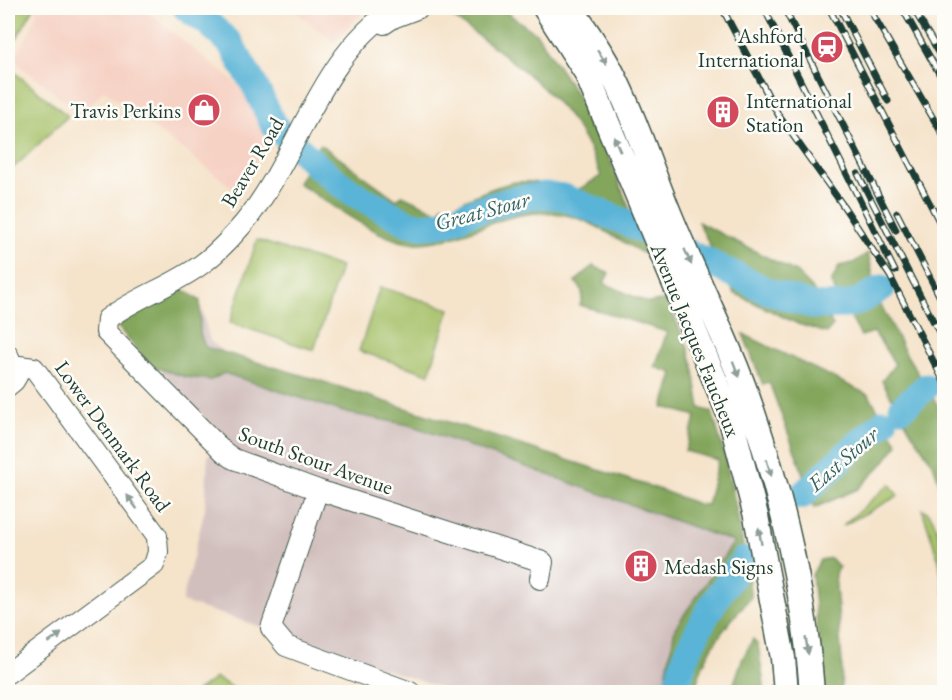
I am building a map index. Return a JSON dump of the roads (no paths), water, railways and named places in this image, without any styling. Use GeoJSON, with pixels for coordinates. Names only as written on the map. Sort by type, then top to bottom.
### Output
{"type":"FeatureCollection","features":[{"type":"Feature","properties":{"kind":"main road","name":"Avenue Jacques Faucheux"},"geometry":{"type":"LineString","coordinates":[[545,8],[586,72],[687,313],[742,414],[780,506],[800,600],[810,661],[812,693]]}},
{"type":"Feature","properties":{"kind":"main road","name":"Avenue Jacques Faucheux"},"geometry":{"type":"LineString","coordinates":[[571,8],[614,75],[647,151],[665,203],[719,326],[742,414],[756,516],[783,658],[786,693]]}},
{"type":"Feature","properties":{"kind":"main road"},"geometry":{"type":"LineString","coordinates":[[777,625],[777,693]]}},
{"type":"Feature","properties":{"kind":"street","name":"Beaver Road"},"geometry":{"type":"LineString","coordinates":[[106,324],[107,319],[113,315],[202,265],[243,225],[255,209],[329,78],[343,58],[385,14],[395,8]]}},
{"type":"Feature","properties":{"kind":"street","name":"Beaver Road"},"geometry":{"type":"LineString","coordinates":[[357,42],[393,18],[418,8]]}},
{"type":"Feature","properties":{"kind":"street","name":"South Stour Avenue"},"geometry":{"type":"LineString","coordinates":[[106,324],[106,332],[111,338],[224,452],[234,459],[318,490],[543,562],[540,579]]}},
{"type":"Feature","properties":{"kind":"street","name":"Lower Denmark Road"},"geometry":{"type":"LineString","coordinates":[[8,673],[154,565],[158,552],[157,536],[16,369]]}},
{"type":"Feature","properties":{"kind":"street"},"geometry":{"type":"LineString","coordinates":[[318,490],[271,628],[286,646],[410,693]]}},
{"type":"Feature","properties":{"kind":"waterway","name":"Great Stour"},"geometry":{"type":"LineString","coordinates":[[186,8],[208,23],[230,43],[256,88],[273,124],[315,164],[351,192],[408,223],[426,226],[449,222],[468,213],[515,199],[544,195],[563,197],[625,222],[768,291],[813,306],[847,305],[882,288]]}},
{"type":"Feature","properties":{"kind":"waterway","name":"East Stour"},"geometry":{"type":"LineString","coordinates":[[902,408],[926,387]]}},
{"type":"Feature","properties":{"kind":"waterway","name":"East Stour"},"geometry":{"type":"LineString","coordinates":[[801,496],[884,422]]}},
{"type":"Feature","properties":{"kind":"waterway","name":"East Stour"},"geometry":{"type":"LineString","coordinates":[[675,692],[686,657],[706,616],[744,560]]}},
{"type":"Feature","properties":{"kind":"railway"},"geometry":{"type":"LineString","coordinates":[[722,8],[779,116],[890,276],[944,382]]}},
{"type":"Feature","properties":{"kind":"railway"},"geometry":{"type":"LineString","coordinates":[[764,8],[895,271]]}},
{"type":"Feature","properties":{"kind":"railway"},"geometry":{"type":"LineString","coordinates":[[784,8],[896,230]]}},
{"type":"Feature","properties":{"kind":"railway"},"geometry":{"type":"LineString","coordinates":[[829,8],[944,231]]}},
{"type":"Feature","properties":{"kind":"railway"},"geometry":{"type":"LineString","coordinates":[[840,8],[888,101]]}},
{"type":"Feature","properties":{"kind":"railway"},"geometry":{"type":"LineString","coordinates":[[869,8],[944,137]]}},
{"type":"Feature","properties":{"kind":"railway"},"geometry":{"type":"LineString","coordinates":[[902,8],[944,82]]}},
{"type":"Feature","properties":{"kind":"railway"},"geometry":{"type":"LineString","coordinates":[[913,8],[944,61]]}},
{"type":"Feature","properties":{"kind":"railway"},"geometry":{"type":"LineString","coordinates":[[858,174],[944,342]]}},
{"type":"Feature","properties":{"kind":"railway"},"geometry":{"type":"LineString","coordinates":[[897,213],[944,305]]}},
{"type":"Feature","properties":{"kind":"place","name":"Ashford International"},"geometry":{"type":"Point","coordinates":[827,47]}},
{"type":"Feature","properties":{"kind":"place","name":"Travis Perkins"},"geometry":{"type":"Point","coordinates":[204,110]}},
{"type":"Feature","properties":{"kind":"place","name":"International Station"},"geometry":{"type":"Point","coordinates":[723,112]}},
{"type":"Feature","properties":{"kind":"place","name":"Medash Signs"},"geometry":{"type":"Point","coordinates":[641,566]}}]}
